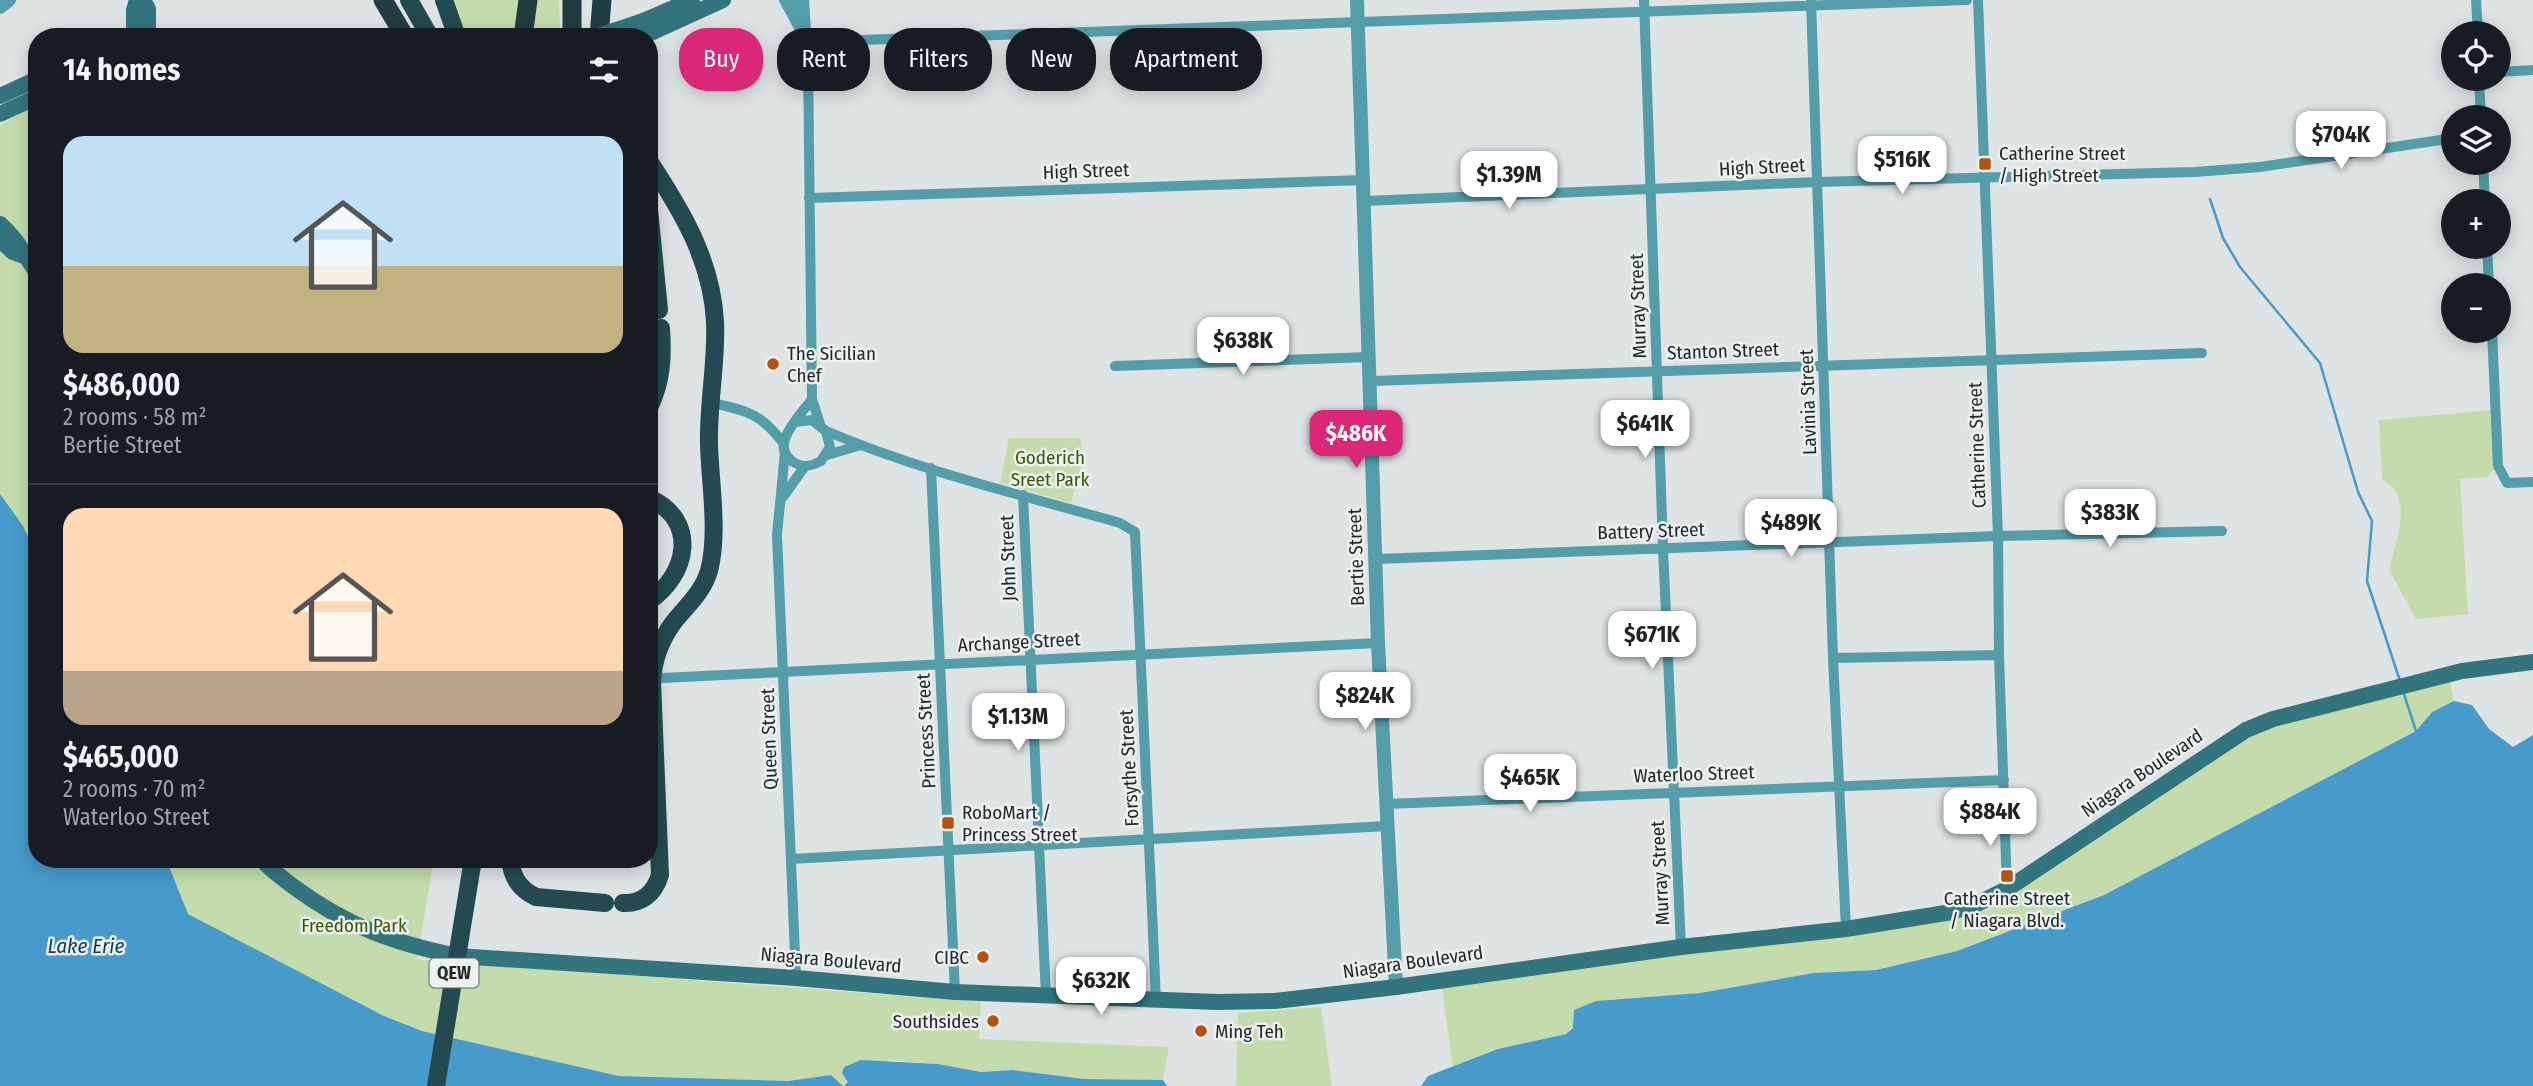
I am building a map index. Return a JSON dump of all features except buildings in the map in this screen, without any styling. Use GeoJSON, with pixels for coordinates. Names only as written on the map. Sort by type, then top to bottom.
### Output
{"type":"FeatureCollection","features":[{"type":"Feature","properties":{"kind":"highway"},"geometry":{"type":"LineString","coordinates":[[383,0],[400,28]]}},
{"type":"Feature","properties":{"kind":"highway"},"geometry":{"type":"LineString","coordinates":[[409,0],[425,28]]}},
{"type":"Feature","properties":{"kind":"highway"},"geometry":{"type":"LineString","coordinates":[[444,0],[454,28]]}},
{"type":"Feature","properties":{"kind":"highway"},"geometry":{"type":"LineString","coordinates":[[524,28],[528,0]]}},
{"type":"Feature","properties":{"kind":"highway"},"geometry":{"type":"LineString","coordinates":[[572,0],[572,28]]}},
{"type":"Feature","properties":{"kind":"highway"},"geometry":{"type":"LineString","coordinates":[[603,0],[603,28]]}},
{"type":"Feature","properties":{"kind":"highway"},"geometry":{"type":"LineString","coordinates":[[604,28],[611,0]]}},
{"type":"Feature","properties":{"kind":"highway"},"geometry":{"type":"LineString","coordinates":[[658,175],[697,243],[712,294],[715,323],[709,402],[713,535],[711,563],[698,594],[666,633],[658,650]]}},
{"type":"Feature","properties":{"kind":"highway"},"geometry":{"type":"LineString","coordinates":[[658,299],[662,368],[658,389]]}},
{"type":"Feature","properties":{"kind":"highway"},"geometry":{"type":"LineString","coordinates":[[658,503],[671,513],[682,534],[683,545],[682,557],[673,579],[658,594]]}},
{"type":"Feature","properties":{"kind":"highway"},"geometry":{"type":"LineString","coordinates":[[512,868],[516,882],[536,897],[635,902],[646,898],[660,876],[658,818]]}},
{"type":"Feature","properties":{"kind":"highway","name":"QEW"},"geometry":{"type":"LineString","coordinates":[[436,1086],[472,868]]}},
{"type":"Feature","properties":{"kind":"main road"},"geometry":{"type":"LineString","coordinates":[[134,28],[134,10],[138,0]]}},
{"type":"Feature","properties":{"kind":"main road"},"geometry":{"type":"LineString","coordinates":[[143,0],[148,9],[148,28]]}},
{"type":"Feature","properties":{"kind":"main road"},"geometry":{"type":"LineString","coordinates":[[645,28],[692,0]]}},
{"type":"Feature","properties":{"kind":"main road"},"geometry":{"type":"LineString","coordinates":[[646,28],[723,0]]}},
{"type":"Feature","properties":{"kind":"main road"},"geometry":{"type":"LineString","coordinates":[[0,96],[28,83]]}},
{"type":"Feature","properties":{"kind":"main road"},"geometry":{"type":"LineString","coordinates":[[0,114],[28,101]]}},
{"type":"Feature","properties":{"kind":"main road"},"geometry":{"type":"LineString","coordinates":[[0,224],[20,244],[28,261]]}},
{"type":"Feature","properties":{"kind":"main road"},"geometry":{"type":"LineString","coordinates":[[0,240],[13,252],[24,256]]}},
{"type":"Feature","properties":{"kind":"main road","name":"Niagara Boulevard"},"geometry":{"type":"LineString","coordinates":[[269,868],[318,904],[361,929],[413,947],[457,956],[796,978],[955,992],[1046,997],[1275,1001],[1681,947],[1846,929],[1952,912],[1977,904],[2007,888],[2246,730],[2273,719],[2462,671],[2533,662]]}},
{"type":"Feature","properties":{"kind":"street"},"geometry":{"type":"LineString","coordinates":[[0,7],[9,0]]}},
{"type":"Feature","properties":{"kind":"street"},"geometry":{"type":"LineString","coordinates":[[784,0],[799,28]]}},
{"type":"Feature","properties":{"kind":"street"},"geometry":{"type":"LineString","coordinates":[[796,0],[803,28]]}},
{"type":"Feature","properties":{"kind":"street"},"geometry":{"type":"LineString","coordinates":[[804,0],[805,28]]}},
{"type":"Feature","properties":{"kind":"street","name":"Bertie Street"},"geometry":{"type":"LineString","coordinates":[[1357,0],[1378,643],[1396,987]]}},
{"type":"Feature","properties":{"kind":"street"},"geometry":{"type":"LineString","coordinates":[[870,39],[1357,20],[1644,5],[1967,0]]}},
{"type":"Feature","properties":{"kind":"street","name":"Catherine Street"},"geometry":{"type":"LineString","coordinates":[[1978,0],[1998,536],[1998,655],[2007,888]]}},
{"type":"Feature","properties":{"kind":"street"},"geometry":{"type":"LineString","coordinates":[[2476,0],[2477,21]]}},
{"type":"Feature","properties":{"kind":"street","name":"Lavinia Street"},"geometry":{"type":"LineString","coordinates":[[1811,2],[1833,658],[1846,929]]}},
{"type":"Feature","properties":{"kind":"street","name":"Murray Street"},"geometry":{"type":"LineString","coordinates":[[1644,5],[1663,548],[1681,947]]}},
{"type":"Feature","properties":{"kind":"street"},"geometry":{"type":"LineString","coordinates":[[2511,71],[2533,70]]}},
{"type":"Feature","properties":{"kind":"street"},"geometry":{"type":"LineString","coordinates":[[768,423],[797,464],[805,466],[821,461],[827,455],[830,447],[812,399],[807,91]]}},
{"type":"Feature","properties":{"kind":"street","name":"High Street"},"geometry":{"type":"LineString","coordinates":[[1365,201],[1817,181],[2209,171],[2260,167],[2441,140]]}},
{"type":"Feature","properties":{"kind":"street","name":"High Street"},"geometry":{"type":"LineString","coordinates":[[809,198],[1363,180]]}},
{"type":"Feature","properties":{"kind":"street"},"geometry":{"type":"LineString","coordinates":[[2492,343],[2498,466],[2507,483],[2533,482]]}},
{"type":"Feature","properties":{"kind":"street","name":"Stanton Street"},"geometry":{"type":"LineString","coordinates":[[1371,381],[2202,353]]}},
{"type":"Feature","properties":{"kind":"street"},"geometry":{"type":"LineString","coordinates":[[1115,366],[1370,357]]}},
{"type":"Feature","properties":{"kind":"street"},"geometry":{"type":"LineString","coordinates":[[785,448],[785,433],[812,399]]}},
{"type":"Feature","properties":{"kind":"street"},"geometry":{"type":"LineString","coordinates":[[709,402],[751,414],[768,423],[794,424],[804,420],[861,445],[1023,495]]}},
{"type":"Feature","properties":{"kind":"street"},"geometry":{"type":"LineString","coordinates":[[827,455],[861,445]]}},
{"type":"Feature","properties":{"kind":"street","name":"Queen Street"},"geometry":{"type":"LineString","coordinates":[[785,448],[777,535],[796,978]]}},
{"type":"Feature","properties":{"kind":"street","name":"Queen Street"},"geometry":{"type":"LineString","coordinates":[[781,500],[805,466]]}},
{"type":"Feature","properties":{"kind":"street","name":"Princess Street"},"geometry":{"type":"LineString","coordinates":[[931,468],[955,992]]}},
{"type":"Feature","properties":{"kind":"street","name":"Forsythe Street"},"geometry":{"type":"LineString","coordinates":[[1023,495],[1120,523],[1135,532],[1156,1000]]}},
{"type":"Feature","properties":{"kind":"street","name":"John Street"},"geometry":{"type":"LineString","coordinates":[[1023,495],[1046,997]]}},
{"type":"Feature","properties":{"kind":"street","name":"Battery Street"},"geometry":{"type":"LineString","coordinates":[[1376,559],[1998,536],[2222,531]]}},
{"type":"Feature","properties":{"kind":"street","name":"Archange Street"},"geometry":{"type":"LineString","coordinates":[[662,678],[1378,643]]}},
{"type":"Feature","properties":{"kind":"street"},"geometry":{"type":"LineString","coordinates":[[1833,658],[1998,655]]}},
{"type":"Feature","properties":{"kind":"street","name":"Waterloo Street"},"geometry":{"type":"LineString","coordinates":[[1386,803],[2004,780]]}},
{"type":"Feature","properties":{"kind":"street"},"geometry":{"type":"LineString","coordinates":[[791,859],[1387,826]]}},
{"type":"Feature","properties":{"kind":"green space"},"geometry":{"type":"Polygon","coordinates":[[[449,0],[523,0],[515,28],[461,28],[449,0]]]}},
{"type":"Feature","properties":{"kind":"green space"},"geometry":{"type":"Polygon","coordinates":[[[536,0],[559,0],[560,28],[534,28],[536,0]]]}},
{"type":"Feature","properties":{"kind":"green space"},"geometry":{"type":"Polygon","coordinates":[[[28,109],[28,562],[0,508],[0,125],[28,109]]]}},
{"type":"Feature","properties":{"kind":"green space"},"geometry":{"type":"Polygon","coordinates":[[[2494,410],[2499,464],[2487,477],[2460,479],[2468,614],[2416,619],[2389,570],[2401,509],[2395,490],[2382,479],[2379,420],[2494,410]]]}},
{"type":"Feature","properties":{"kind":"green space","name":"Goderich Sreet Park"},"geometry":{"type":"Polygon","coordinates":[[[1009,438],[1080,438],[1083,459],[1071,503],[1000,483],[1009,438]]]}},
{"type":"Feature","properties":{"kind":"green space"},"geometry":{"type":"Polygon","coordinates":[[[2450,681],[2454,701],[2432,712],[2416,731],[2104,895],[1957,951],[1876,970],[1814,973],[1700,993],[1596,1001],[1566,1034],[1498,1049],[1453,1068],[1442,988],[1662,953],[1915,926],[1988,910],[2244,737],[2270,727],[2450,681]]]}},
{"type":"Feature","properties":{"kind":"green space","name":"Freedom Park"},"geometry":{"type":"Polygon","coordinates":[[[165,868],[432,868],[417,959],[981,1002],[979,1039],[1169,1047],[1163,1080],[1084,1079],[1013,1070],[981,1072],[938,1064],[889,1060],[844,1086],[831,1075],[788,1081],[619,1076],[422,1031],[384,1016],[188,914],[165,868]]]}},
{"type":"Feature","properties":{"kind":"green space"},"geometry":{"type":"Polygon","coordinates":[[[1321,1007],[1332,1086],[1236,1086],[1238,1013],[1321,1007]]]}},
{"type":"Feature","properties":{"kind":"water","name":"Lake Erie"},"geometry":{"type":"Polygon","coordinates":[[[0,494],[28,537],[28,868],[170,868],[188,914],[384,1016],[422,1031],[619,1076],[788,1081],[831,1075],[843,1086],[0,1086],[0,494]]]}},
{"type":"Feature","properties":{"kind":"water"},"geometry":{"type":"Polygon","coordinates":[[[2454,701],[2472,705],[2489,729],[2513,747],[2533,735],[2533,1086],[1421,1086],[1428,1076],[1498,1049],[1566,1034],[1573,1028],[1574,1010],[1596,1001],[1700,993],[1814,973],[1876,970],[1957,951],[2104,895],[2416,731],[2432,712],[2454,701]]]}},
{"type":"Feature","properties":{"kind":"water"},"geometry":{"type":"Polygon","coordinates":[[[861,1060],[938,1064],[981,1072],[1013,1070],[1084,1079],[1163,1080],[1167,1086],[844,1086],[848,1082],[842,1073],[844,1067],[861,1060]]]}},
{"type":"Feature","properties":{"kind":"waterway"},"geometry":{"type":"LineString","coordinates":[[2210,199],[2223,238],[2240,267],[2320,363],[2358,492],[2372,521],[2367,581],[2400,681]]}},
{"type":"Feature","properties":{"kind":"waterway"},"geometry":{"type":"LineString","coordinates":[[2403,691],[2416,731]]}},
{"type":"Feature","properties":{"kind":"place","name":"Catherine Street / High Street"},"geometry":{"type":"Point","coordinates":[1985,164]}},
{"type":"Feature","properties":{"kind":"place","name":"The Sicilian Chef"},"geometry":{"type":"Point","coordinates":[773,364]}},
{"type":"Feature","properties":{"kind":"place","name":"RoboMart / Princess Street"},"geometry":{"type":"Point","coordinates":[948,823]}},
{"type":"Feature","properties":{"kind":"place","name":"Catherine Street / Niagara Blvd."},"geometry":{"type":"Point","coordinates":[2007,876]}},
{"type":"Feature","properties":{"kind":"place","name":"CIBC"},"geometry":{"type":"Point","coordinates":[983,957]}},
{"type":"Feature","properties":{"kind":"place","name":"Southsides"},"geometry":{"type":"Point","coordinates":[993,1021]}},
{"type":"Feature","properties":{"kind":"place","name":"Ming Teh"},"geometry":{"type":"Point","coordinates":[1201,1031]}}]}
